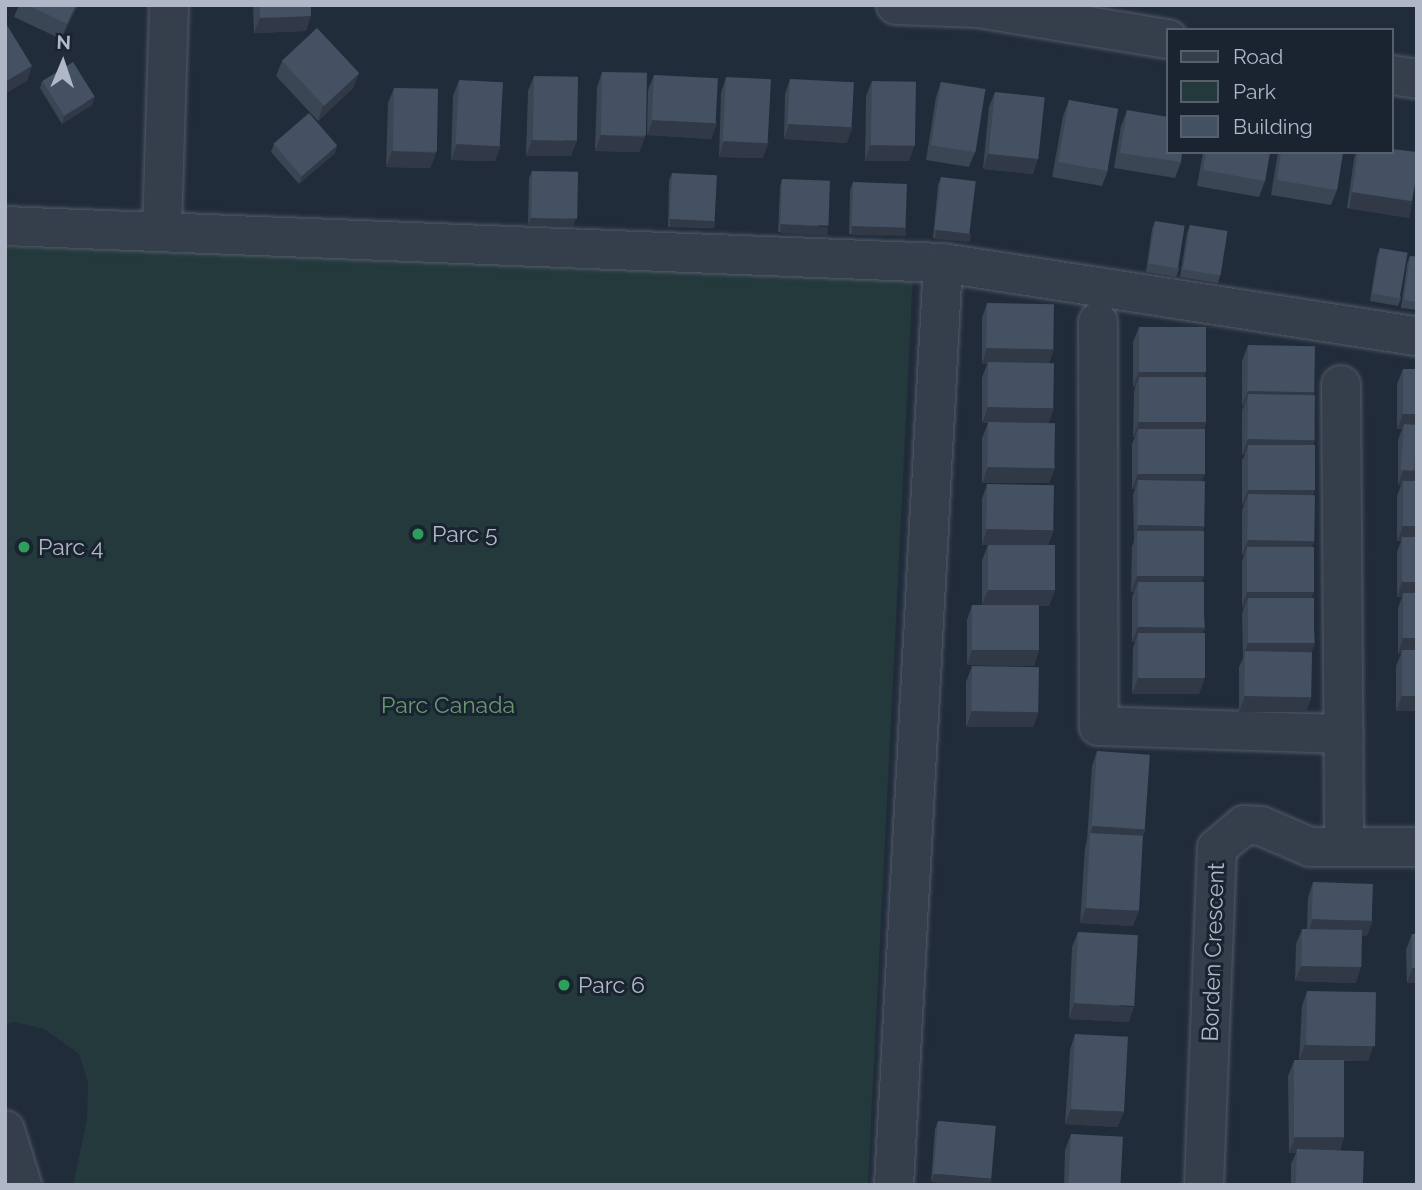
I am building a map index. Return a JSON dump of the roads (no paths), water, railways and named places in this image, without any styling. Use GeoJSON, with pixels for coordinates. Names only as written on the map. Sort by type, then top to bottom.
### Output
{"type":"FeatureCollection","features":[{"type":"Feature","properties":{"kind":"street"},"geometry":{"type":"LineString","coordinates":[[162,229],[169,5]]}},
{"type":"Feature","properties":{"kind":"street"},"geometry":{"type":"LineString","coordinates":[[896,5],[978,8],[1166,39]]}},
{"type":"Feature","properties":{"kind":"street"},"geometry":{"type":"LineString","coordinates":[[1394,75],[1417,79]]}},
{"type":"Feature","properties":{"kind":"street"},"geometry":{"type":"LineString","coordinates":[[5,226],[162,229],[943,263],[1417,336]]}},
{"type":"Feature","properties":{"kind":"street"},"geometry":{"type":"LineString","coordinates":[[894,1185],[943,263]]}},
{"type":"Feature","properties":{"kind":"street"},"geometry":{"type":"LineString","coordinates":[[1098,323],[1099,726],[1343,734]]}},
{"type":"Feature","properties":{"kind":"street"},"geometry":{"type":"LineString","coordinates":[[1341,385],[1344,847]]}},
{"type":"Feature","properties":{"kind":"street","name":"Borden Crescent"},"geometry":{"type":"LineString","coordinates":[[1204,1185],[1217,848],[1244,825],[1261,826],[1310,847],[1417,847]]}},
{"type":"Feature","properties":{"kind":"street"},"geometry":{"type":"LineString","coordinates":[[5,1129],[22,1185]]}},
{"type":"Feature","properties":{"kind":"place","name":"Parc 5"},"geometry":{"type":"Point","coordinates":[418,534]}},
{"type":"Feature","properties":{"kind":"place","name":"Parc 4"},"geometry":{"type":"Point","coordinates":[24,547]}},
{"type":"Feature","properties":{"kind":"place","name":"Parc 6"},"geometry":{"type":"Point","coordinates":[564,985]}},
{"type":"Feature","properties":{"kind":"park label","name":"Parc Canada"},"geometry":{"type":"Point","coordinates":[448,705]}}]}
